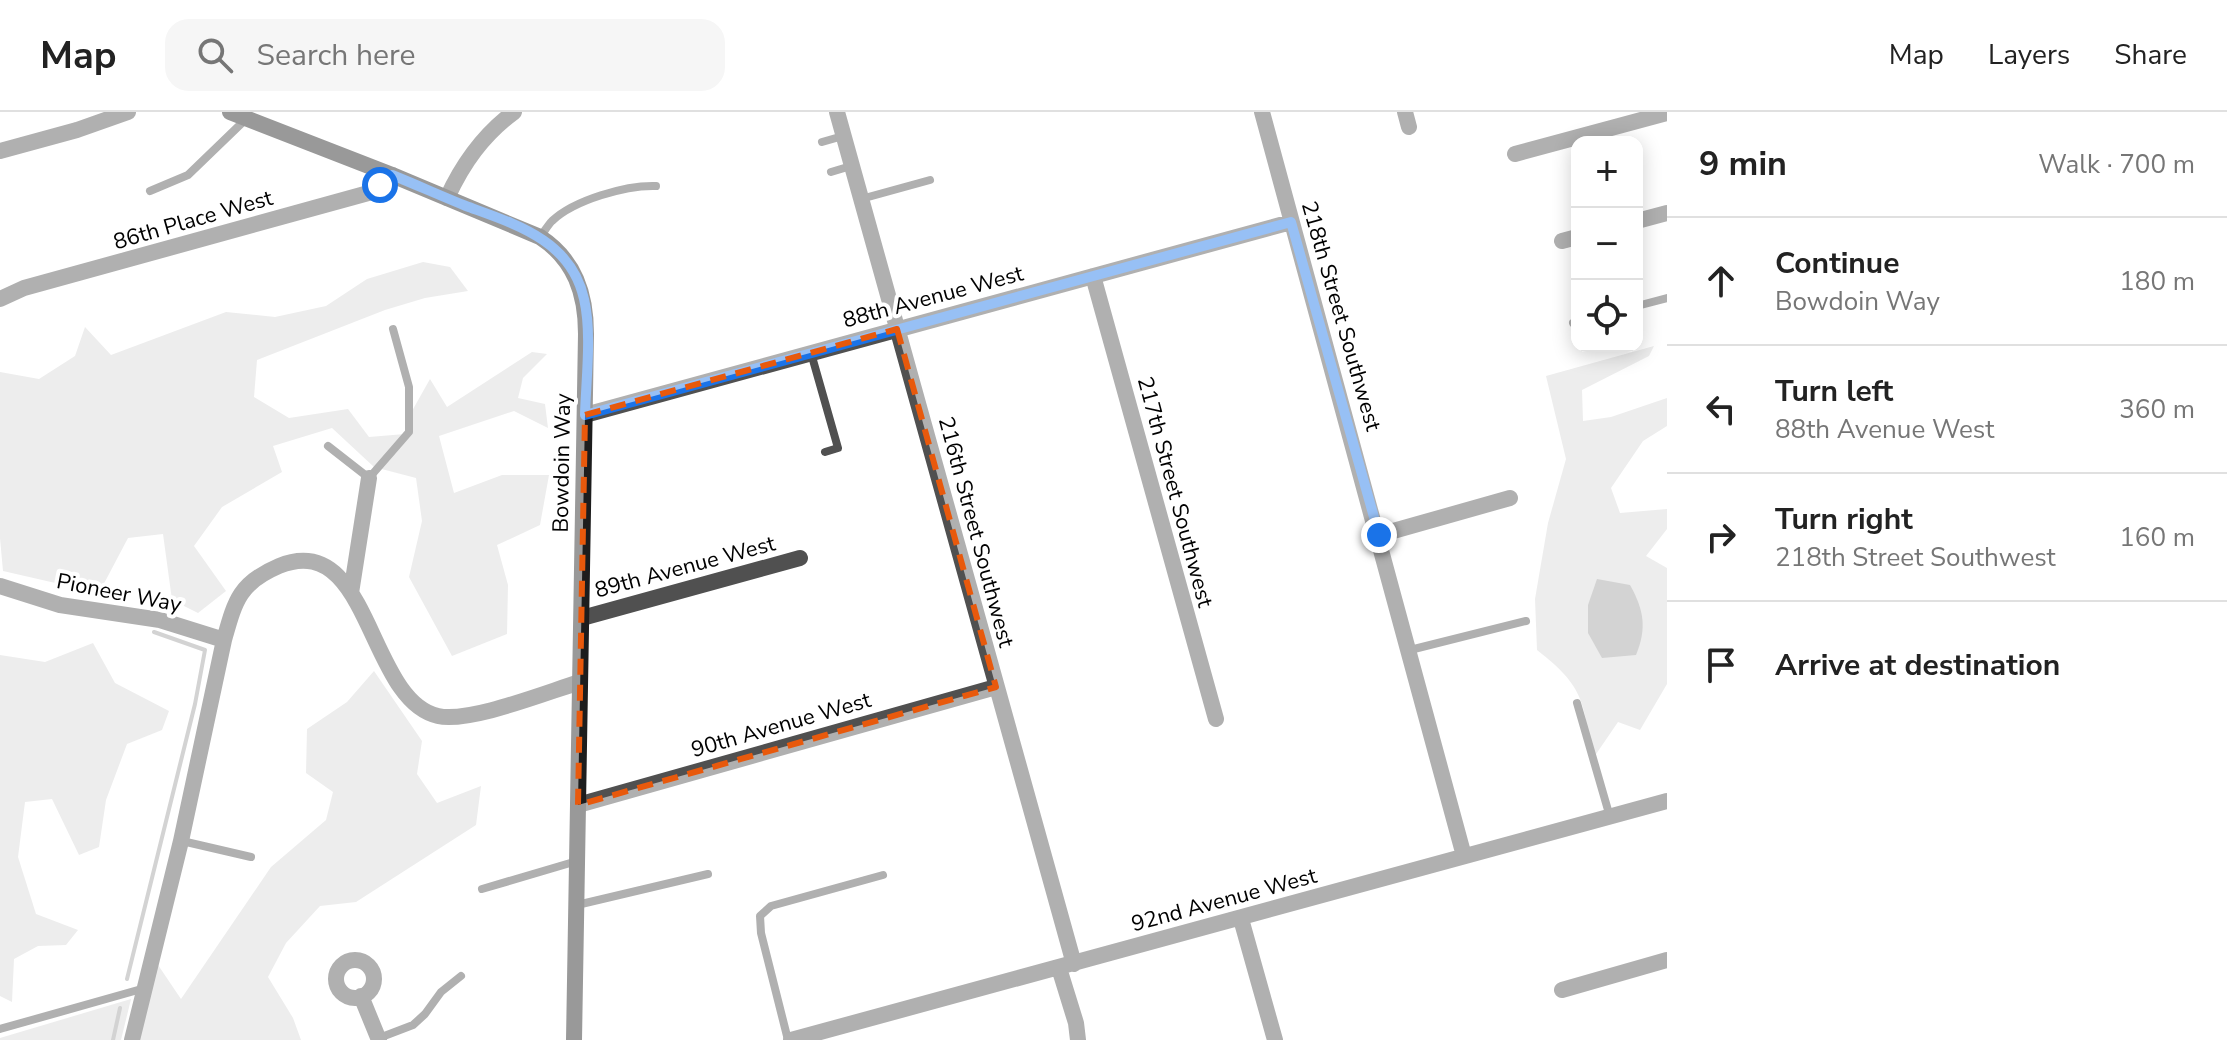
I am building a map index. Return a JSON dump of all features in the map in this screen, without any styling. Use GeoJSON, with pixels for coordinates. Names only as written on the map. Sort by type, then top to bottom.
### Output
{"type":"FeatureCollection","features":[{"type":"Feature","properties":{"kind":"street"},"geometry":{"type":"LineString","coordinates":[[0,151],[128,112]]}},
{"type":"Feature","properties":{"kind":"street"},"geometry":{"type":"LineString","coordinates":[[447,198],[473,151],[493,127],[514,112]]}},
{"type":"Feature","properties":{"kind":"street","name":"216th Street Southwest"},"geometry":{"type":"LineString","coordinates":[[837,112],[996,687],[1066,966],[1078,1040]]}},
{"type":"Feature","properties":{"kind":"street","name":"218th Street Southwest"},"geometry":{"type":"LineString","coordinates":[[1262,112],[1464,856]]}},
{"type":"Feature","properties":{"kind":"street"},"geometry":{"type":"LineString","coordinates":[[1515,154],[1667,113]]}},
{"type":"Feature","properties":{"kind":"street","name":"Bowdoin Way"},"geometry":{"type":"LineString","coordinates":[[237,116],[392,175],[540,237],[561,253],[585,302],[574,1040]]}},
{"type":"Feature","properties":{"kind":"street","name":"86th Place West"},"geometry":{"type":"LineString","coordinates":[[0,299],[24,288],[372,192],[392,175]]}},
{"type":"Feature","properties":{"kind":"street"},"geometry":{"type":"LineString","coordinates":[[1643,219],[1667,213]]}},
{"type":"Feature","properties":{"kind":"street","name":"88th Avenue West"},"geometry":{"type":"LineString","coordinates":[[585,415],[1291,222]]}},
{"type":"Feature","properties":{"kind":"street","name":"217th Street Southwest"},"geometry":{"type":"LineString","coordinates":[[1093,276],[1216,719]]}},
{"type":"Feature","properties":{"kind":"street"},"geometry":{"type":"LineString","coordinates":[[351,593],[369,478]]}},
{"type":"Feature","properties":{"kind":"street"},"geometry":{"type":"LineString","coordinates":[[1379,535],[1510,498]]}},
{"type":"Feature","properties":{"kind":"street","name":"89th Avenue West"},"geometry":{"type":"LineString","coordinates":[[582,618],[800,558]]}},
{"type":"Feature","properties":{"kind":"street"},"geometry":{"type":"LineString","coordinates":[[132,1040],[181,841],[232,608],[248,583],[286,564],[304,562],[339,575],[390,670],[414,705],[439,716],[474,714],[580,682]]}},
{"type":"Feature","properties":{"kind":"street","name":"Pioneer Way"},"geometry":{"type":"LineString","coordinates":[[0,586],[60,605],[160,620],[224,640]]}},
{"type":"Feature","properties":{"kind":"street","name":"90th Avenue West"},"geometry":{"type":"LineString","coordinates":[[578,805],[996,687]]}},
{"type":"Feature","properties":{"kind":"street","name":"92nd Avenue West"},"geometry":{"type":"LineString","coordinates":[[790,1040],[831,1035],[1066,966],[1667,801]]}},
{"type":"Feature","properties":{"kind":"street"},"geometry":{"type":"LineString","coordinates":[[1241,919],[1275,1040]]}},
{"type":"Feature","properties":{"kind":"street"},"geometry":{"type":"LineString","coordinates":[[1562,990],[1667,960]]}},
{"type":"Feature","properties":{"kind":"street"},"geometry":{"type":"LineString","coordinates":[[361,996],[379,1039]]}},
{"type":"Feature","properties":{"kind":"lane"},"geometry":{"type":"LineString","coordinates":[[150,191],[180,181],[188,175],[237,116]]}},
{"type":"Feature","properties":{"kind":"lane"},"geometry":{"type":"LineString","coordinates":[[822,142],[844,136]]}},
{"type":"Feature","properties":{"kind":"lane"},"geometry":{"type":"LineString","coordinates":[[831,172],[852,166]]}},
{"type":"Feature","properties":{"kind":"lane"},"geometry":{"type":"LineString","coordinates":[[861,199],[930,180]]}},
{"type":"Feature","properties":{"kind":"lane"},"geometry":{"type":"LineString","coordinates":[[540,237],[552,221],[584,202],[641,186],[656,186]]}},
{"type":"Feature","properties":{"kind":"lane"},"geometry":{"type":"LineString","coordinates":[[1643,304],[1667,298]]}},
{"type":"Feature","properties":{"kind":"lane"},"geometry":{"type":"LineString","coordinates":[[328,446],[369,478],[409,432],[409,387],[393,329]]}},
{"type":"Feature","properties":{"kind":"lane"},"geometry":{"type":"LineString","coordinates":[[811,353],[838,448],[825,452]]}},
{"type":"Feature","properties":{"kind":"lane"},"geometry":{"type":"LineString","coordinates":[[1410,650],[1526,621]]}},
{"type":"Feature","properties":{"kind":"lane"},"geometry":{"type":"LineString","coordinates":[[1577,703],[1610,817]]}},
{"type":"Feature","properties":{"kind":"lane"},"geometry":{"type":"LineString","coordinates":[[181,841],[251,857]]}},
{"type":"Feature","properties":{"kind":"lane"},"geometry":{"type":"LineString","coordinates":[[482,889],[578,860]]}},
{"type":"Feature","properties":{"kind":"lane"},"geometry":{"type":"LineString","coordinates":[[577,905],[708,874]]}},
{"type":"Feature","properties":{"kind":"lane"},"geometry":{"type":"LineString","coordinates":[[790,1040],[761,933],[760,916],[771,906],[883,875]]}},
{"type":"Feature","properties":{"kind":"lane"},"geometry":{"type":"LineString","coordinates":[[379,1039],[413,1025],[441,992],[461,976]]}},
{"type":"Feature","properties":{"kind":"lane"},"geometry":{"type":"LineString","coordinates":[[0,1029],[146,988]]}},
{"type":"Feature","properties":{"kind":"highlighted area"},"geometry":{"type":"Polygon","coordinates":[[[897,329],[996,687],[578,805],[585,415],[897,329]]]}},
{"type":"Feature","properties":{"kind":"shaded area"},"geometry":{"type":"Polygon","coordinates":[[[423,262],[450,267],[468,291],[425,298],[385,310],[257,360],[254,397],[289,418],[348,409],[369,437],[405,434],[412,411],[430,379],[447,407],[532,352],[547,354],[523,378],[518,398],[545,404],[548,428],[514,411],[439,436],[454,493],[502,475],[549,475],[540,525],[497,545],[508,585],[507,634],[452,656],[409,577],[422,521],[416,478],[374,467],[332,428],[273,446],[282,472],[222,507],[194,546],[226,591],[198,613],[172,600],[163,534],[128,538],[99,593],[3,571],[0,538],[0,372],[39,379],[75,356],[85,327],[111,355],[226,312],[275,317],[326,306],[367,279],[423,262]]]}},
{"type":"Feature","properties":{"kind":"shaded area"},"geometry":{"type":"Polygon","coordinates":[[[1654,346],[1649,356],[1582,390],[1583,421],[1611,417],[1667,398],[1667,426],[1643,441],[1611,488],[1620,513],[1667,509],[1667,529],[1646,556],[1667,568],[1667,684],[1640,730],[1618,722],[1592,760],[1580,698],[1565,675],[1537,650],[1535,599],[1548,523],[1566,459],[1546,376],[1632,352],[1643,352],[1643,349],[1654,346]]]}},
{"type":"Feature","properties":{"kind":"shaded area"},"geometry":{"type":"Polygon","coordinates":[[[1597,579],[1630,585],[1635,594],[1643,628],[1636,655],[1602,658],[1588,633],[1588,605],[1597,579]]]}},
{"type":"Feature","properties":{"kind":"shaded area"},"geometry":{"type":"Polygon","coordinates":[[[93,643],[115,683],[169,711],[162,730],[127,744],[106,800],[99,847],[79,855],[52,799],[25,802],[18,857],[36,914],[78,930],[66,945],[38,946],[14,959],[12,1002],[0,996],[0,655],[45,662],[93,643]]]}},
{"type":"Feature","properties":{"kind":"shaded area"},"geometry":{"type":"Polygon","coordinates":[[[374,671],[422,741],[417,774],[437,803],[481,786],[476,825],[356,902],[320,906],[286,943],[268,977],[293,1018],[301,1040],[139,1040],[156,962],[181,999],[271,867],[326,820],[333,792],[306,773],[307,729],[347,702],[374,671]]]}},
{"type":"Feature","properties":{"kind":"shaded area"},"geometry":{"type":"Polygon","coordinates":[[[131,999],[121,1040],[0,1040],[0,1038],[131,999]]]}},
{"type":"Feature","properties":{"kind":"waterway"},"geometry":{"type":"LineString","coordinates":[[127,979],[195,704],[205,650],[154,632]]}},
{"type":"Feature","properties":{"kind":"waterway"},"geometry":{"type":"LineString","coordinates":[[113,1040],[120,1008]]}},
{"type":"Feature","properties":{"kind":"route"},"geometry":{"type":"LineString","coordinates":[[380,185],[392,175],[521,227],[547,241],[561,253],[578,280],[585,302],[585,415],[1291,222],[1379,535]]}}]}
